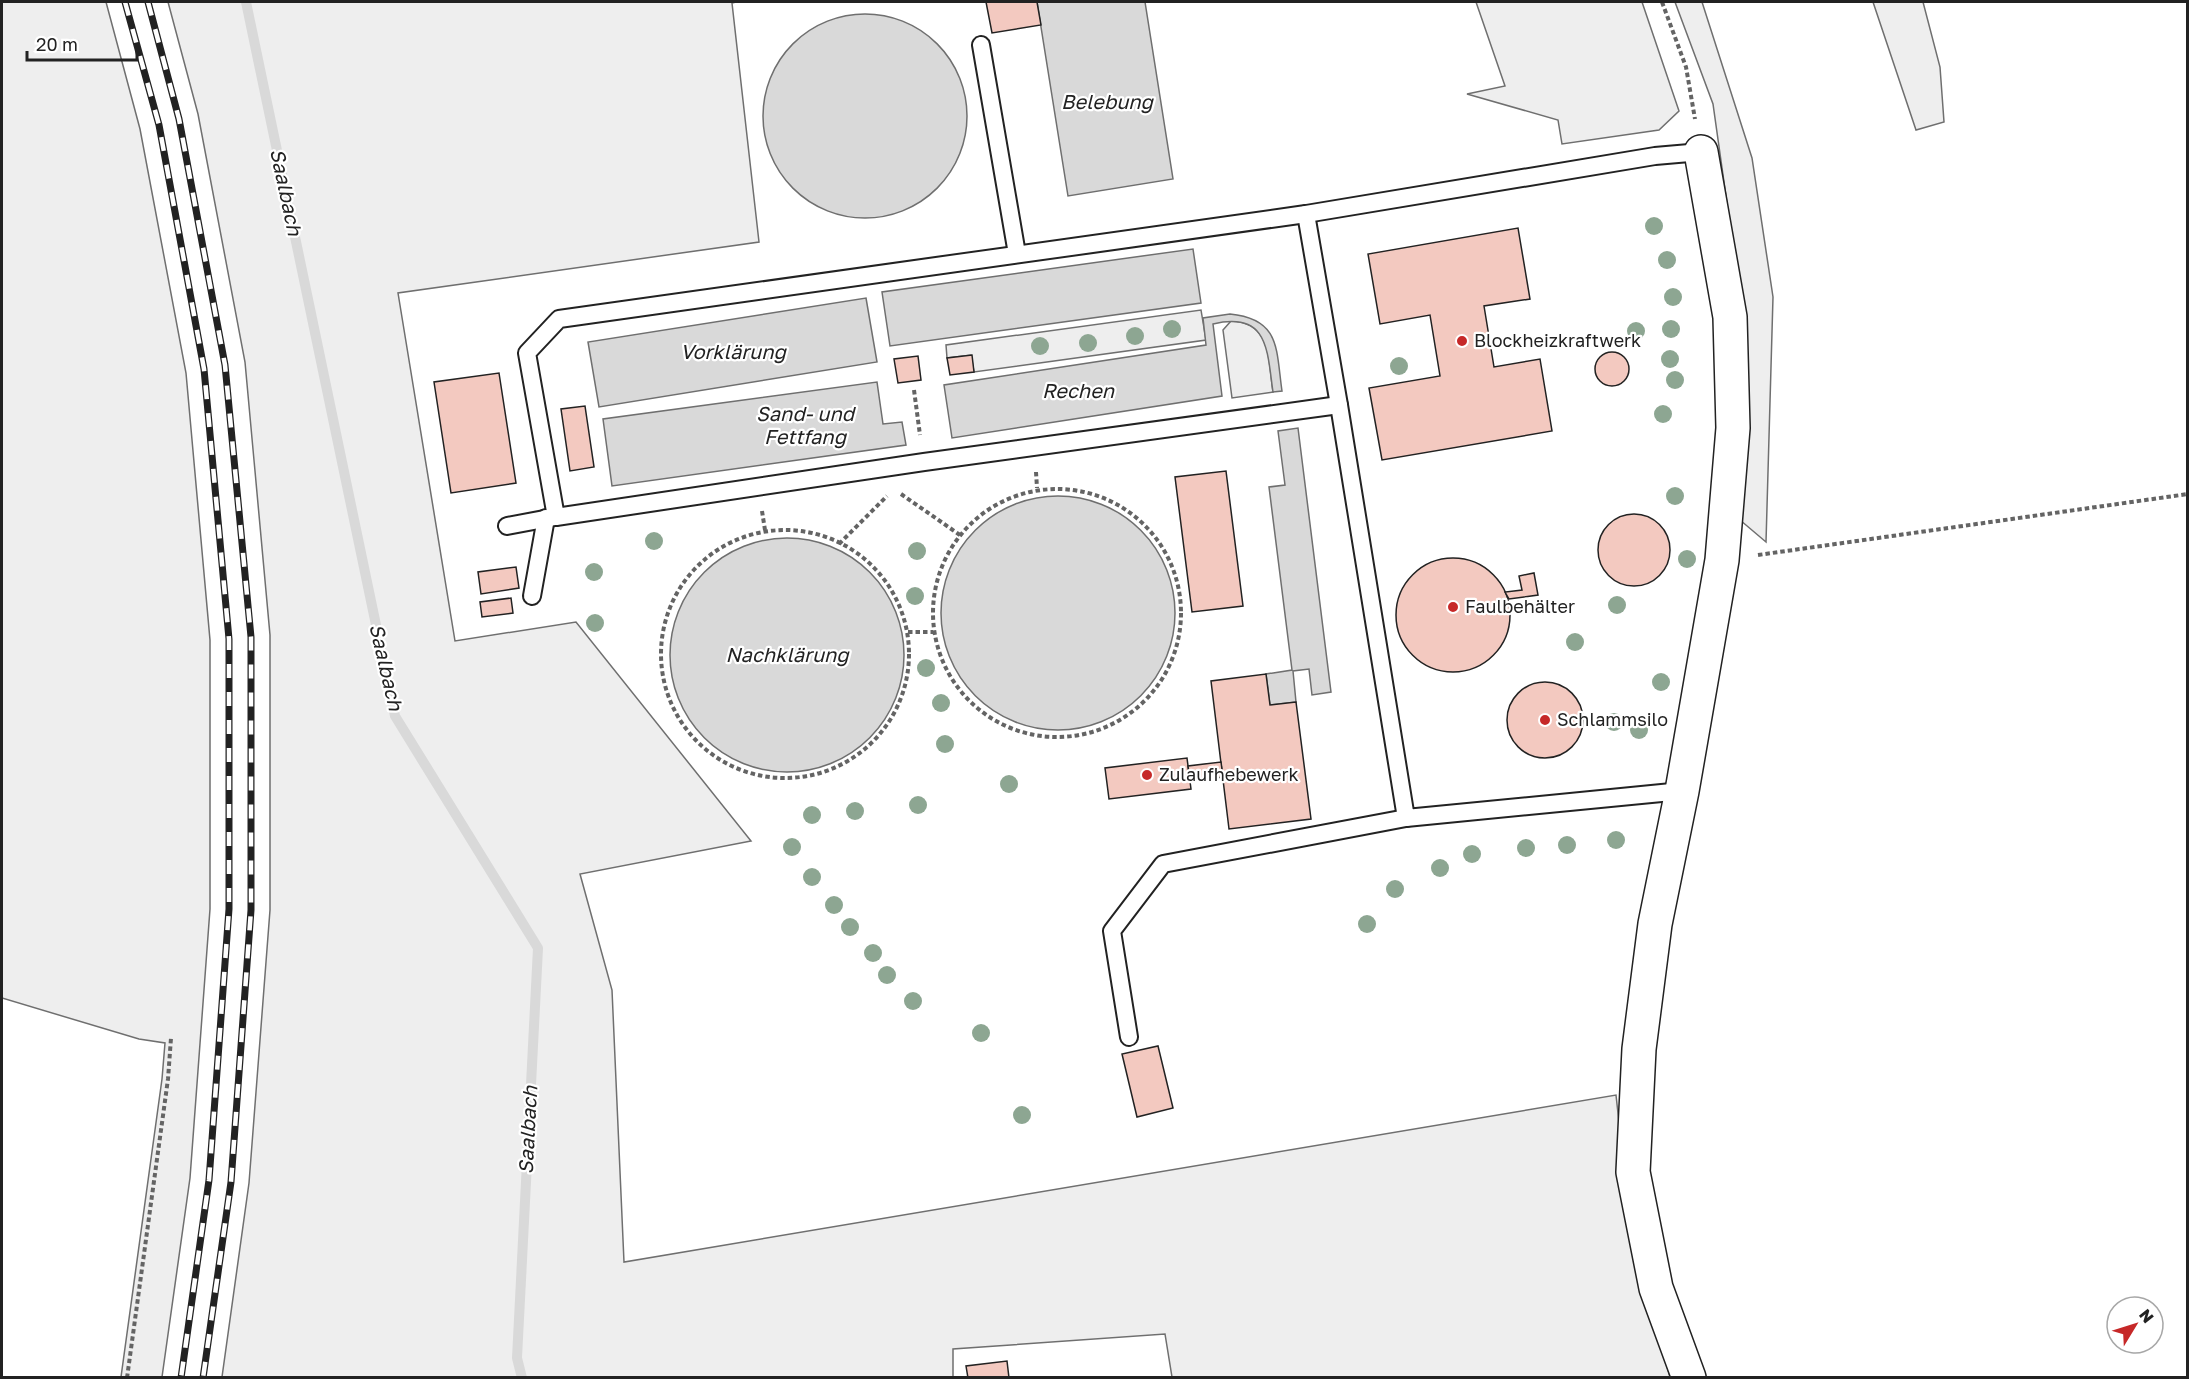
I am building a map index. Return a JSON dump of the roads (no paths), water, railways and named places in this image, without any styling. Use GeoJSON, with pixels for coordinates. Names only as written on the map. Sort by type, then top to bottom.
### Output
{"type":"FeatureCollection","features":[{"type":"Feature","properties":{"kind":"street"},"geometry":{"type":"LineString","coordinates":[[1689,1377],[1656,1288],[1633,1172],[1639,1049],[1652,946],[1722,560],[1733,428],[1730,317],[1701,152]]}},
{"type":"Feature","properties":{"kind":"lane"},"geometry":{"type":"LineString","coordinates":[[981,45],[1017,255]]}},
{"type":"Feature","properties":{"kind":"lane"},"geometry":{"type":"LineString","coordinates":[[532,596],[551,518],[527,353],[559,319],[1306,214],[1655,156],[1701,152]]}},
{"type":"Feature","properties":{"kind":"lane"},"geometry":{"type":"LineString","coordinates":[[1306,214],[1406,818]]}},
{"type":"Feature","properties":{"kind":"lane"},"geometry":{"type":"LineString","coordinates":[[507,526],[924,462],[1339,405]]}},
{"type":"Feature","properties":{"kind":"lane"},"geometry":{"type":"LineString","coordinates":[[1129,1037],[1112,931],[1162,864],[1406,818],[1682,790]]}},
{"type":"Feature","properties":{"kind":"water","name":"Belebung"},"geometry":{"type":"Polygon","coordinates":[[[1037,2],[1145,2],[1173,179],[1068,196],[1037,2]]]}},
{"type":"Feature","properties":{"kind":"water"},"geometry":{"type":"Polygon","coordinates":[[[865,14],[885,16],[913,26],[930,37],[944,51],[959,77],[965,96],[967,116],[965,136],[955,164],[944,181],[930,195],[904,210],[885,216],[865,218],[845,216],[817,206],[800,195],[786,181],[771,155],[765,136],[763,116],[765,96],[775,68],[786,51],[800,37],[826,22],[845,16],[865,14]]]}},
{"type":"Feature","properties":{"kind":"water"},"geometry":{"type":"Polygon","coordinates":[[[1193,249],[1201,303],[890,346],[882,292],[1193,249]]]}},
{"type":"Feature","properties":{"kind":"water","name":"Vorklärung"},"geometry":{"type":"Polygon","coordinates":[[[866,298],[877,362],[599,407],[588,342],[866,298]]]}},
{"type":"Feature","properties":{"kind":"water","name":"Rechen"},"geometry":{"type":"Polygon","coordinates":[[[1230,314],[1259,322],[1267,330],[1276,350],[1282,391],[1273,392],[1266,349],[1255,329],[1245,323],[1213,324],[1222,396],[952,438],[944,385],[1206,345],[1203,318],[1230,314]]]}},
{"type":"Feature","properties":{"kind":"water","name":"Sand- und Fettfang"},"geometry":{"type":"Polygon","coordinates":[[[877,382],[883,424],[902,422],[906,445],[612,486],[603,419],[877,382]]]}},
{"type":"Feature","properties":{"kind":"water"},"geometry":{"type":"Polygon","coordinates":[[[1298,428],[1331,692],[1312,695],[1309,669],[1293,671],[1296,702],[1270,705],[1266,674],[1292,670],[1269,487],[1285,485],[1278,431],[1298,428]]]}},
{"type":"Feature","properties":{"kind":"water"},"geometry":{"type":"Polygon","coordinates":[[[1047,496],[1069,496],[1103,505],[1123,516],[1141,530],[1155,548],[1166,568],[1173,590],[1175,613],[1173,636],[1166,658],[1155,678],[1141,696],[1113,716],[1092,725],[1069,730],[1047,730],[1024,725],[1003,716],[984,704],[967,687],[946,647],[941,624],[941,602],[946,579],[955,558],[967,539],[984,522],[1024,501],[1047,496]]]}},
{"type":"Feature","properties":{"kind":"water","name":"Nachklärung"},"geometry":{"type":"Polygon","coordinates":[[[776,538],[798,538],[832,547],[852,558],[870,572],[884,590],[895,610],[902,632],[904,655],[902,678],[895,700],[884,720],[870,738],[842,758],[821,767],[798,772],[776,772],[753,767],[732,758],[713,746],[696,729],[675,689],[670,666],[670,644],[675,621],[684,600],[696,581],[713,564],[753,543],[776,538]]]}},
{"type":"Feature","properties":{"kind":"waterway","name":"Saalbach"},"geometry":{"type":"LineString","coordinates":[[246,2],[395,716],[538,948],[517,1358],[522,1378]]}},
{"type":"Feature","properties":{"kind":"railway"},"geometry":{"type":"LineString","coordinates":[[125,2],[159,125],[204,369],[229,639],[229,909],[209,1180],[181,1378]]}},
{"type":"Feature","properties":{"kind":"railway"},"geometry":{"type":"LineString","coordinates":[[148,2],[179,119],[225,365],[251,637],[251,910],[231,1182],[203,1378]]}},
{"type":"Feature","properties":{"kind":"place","name":"Blockheizkraftwerk"},"geometry":{"type":"Point","coordinates":[1462,341]}},
{"type":"Feature","properties":{"kind":"place","name":"Faulbehälter"},"geometry":{"type":"Point","coordinates":[1453,607]}},
{"type":"Feature","properties":{"kind":"place","name":"Schlammsilo"},"geometry":{"type":"Point","coordinates":[1545,720]}},
{"type":"Feature","properties":{"kind":"place","name":"Zulaufhebewerk"},"geometry":{"type":"Point","coordinates":[1147,775]}}]}
